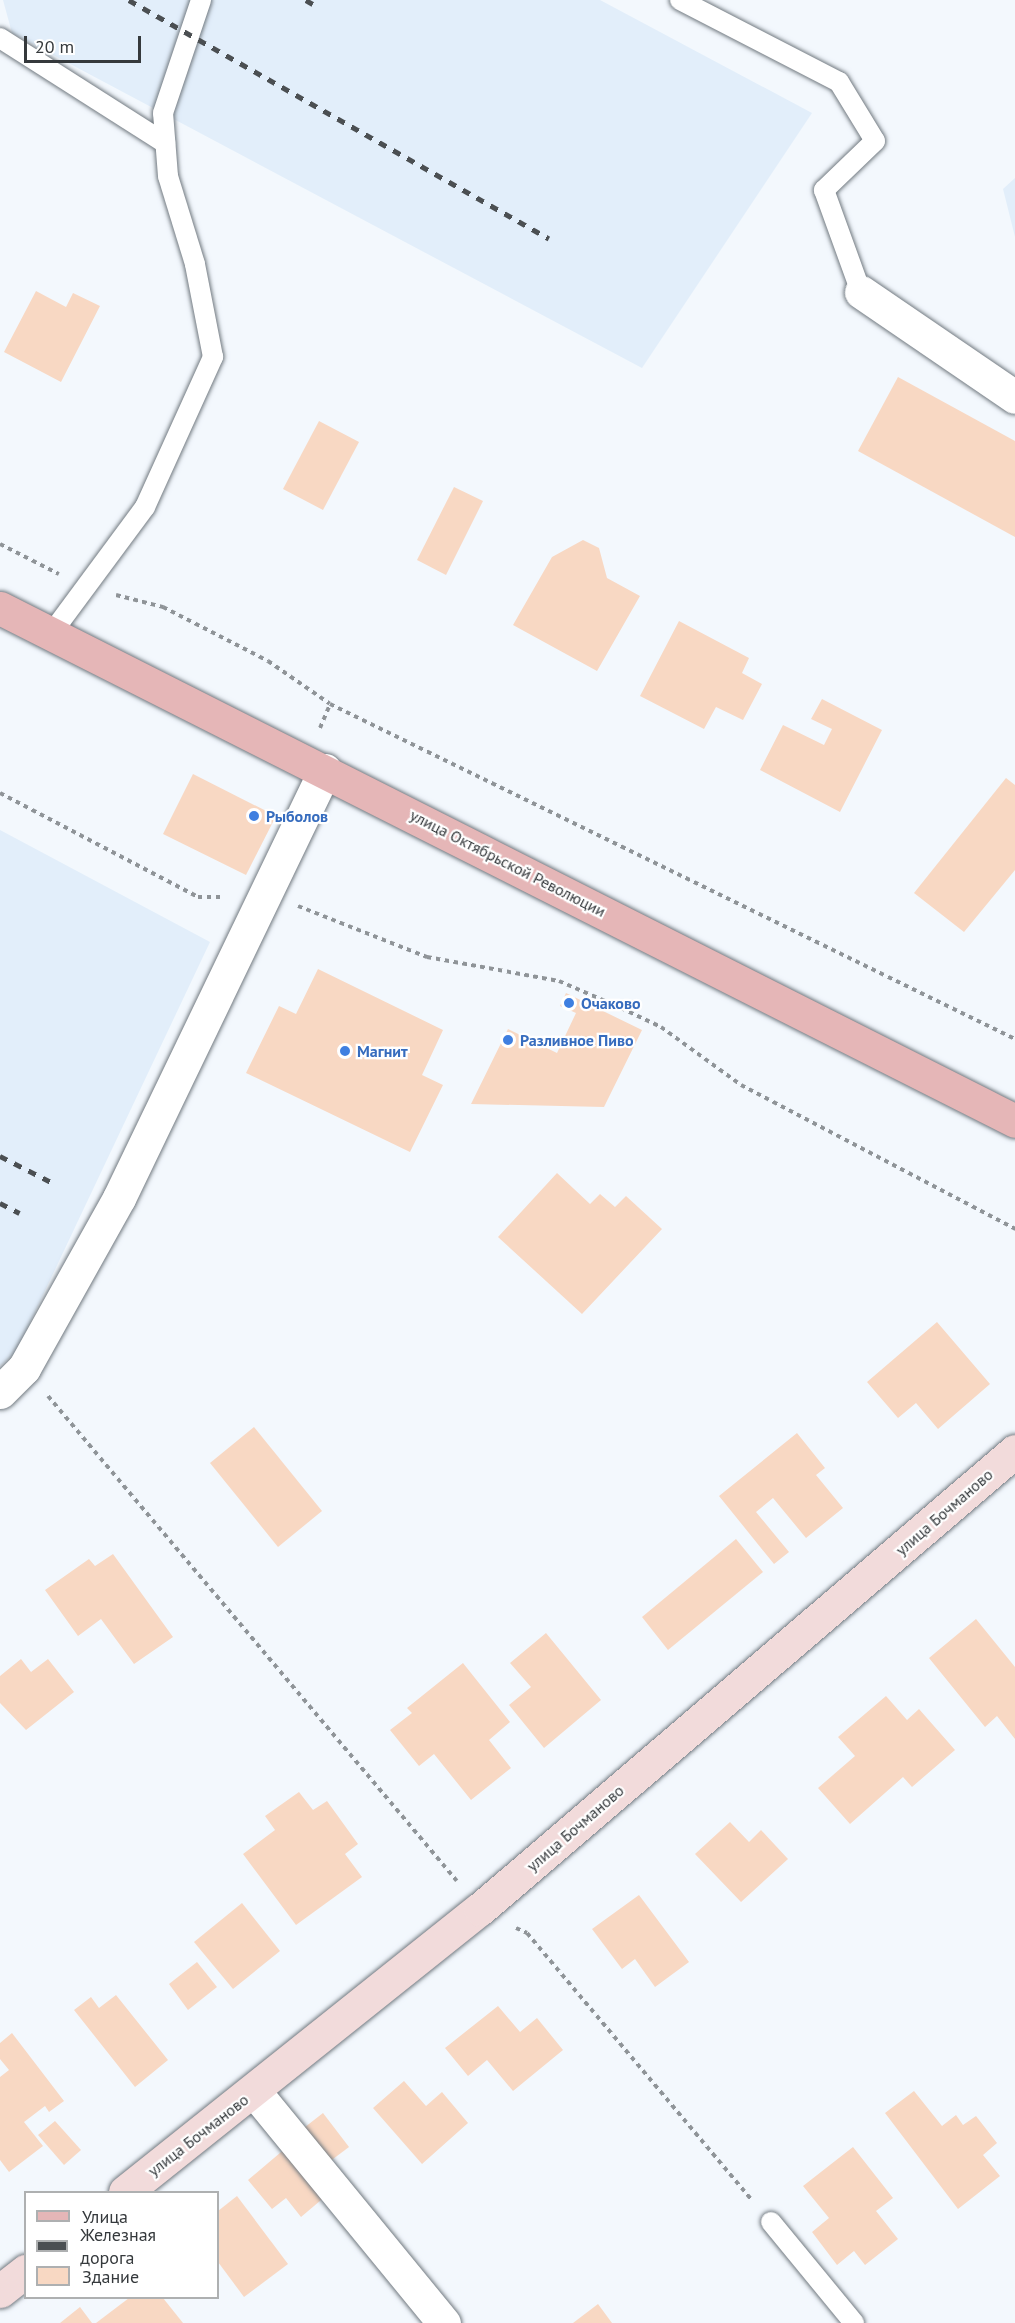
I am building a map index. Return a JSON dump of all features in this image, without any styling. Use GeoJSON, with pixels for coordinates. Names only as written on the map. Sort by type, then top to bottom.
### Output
{"type":"FeatureCollection","features":[{"type":"Feature","properties":{"kind":"main road","name":"улица Октябрьской Революции"},"geometry":{"type":"LineString","coordinates":[[0,608],[325,770],[1015,1121]]}},
{"type":"Feature","properties":{"kind":"main road","name":"улица Бочманово"},"geometry":{"type":"LineString","coordinates":[[128,2191],[480,1909],[1015,1452]]}},
{"type":"Feature","properties":{"kind":"main road"},"geometry":{"type":"LineString","coordinates":[[0,2291],[24,2273]]}},
{"type":"Feature","properties":{"kind":"street"},"geometry":{"type":"LineString","coordinates":[[861,292],[1015,397]]}},
{"type":"Feature","properties":{"kind":"street"},"geometry":{"type":"LineString","coordinates":[[0,1392],[24,1368],[119,1198],[267,898],[325,770]]}},
{"type":"Feature","properties":{"kind":"street"},"geometry":{"type":"LineString","coordinates":[[254,2091],[444,2323]]}},
{"type":"Feature","properties":{"kind":"lane"},"geometry":{"type":"LineString","coordinates":[[51,634],[82,586],[145,507],[213,357],[195,264],[168,176],[162,113],[201,0]]}},
{"type":"Feature","properties":{"kind":"lane"},"geometry":{"type":"LineString","coordinates":[[680,0],[839,82],[875,141],[824,190],[861,292]]}},
{"type":"Feature","properties":{"kind":"lane"},"geometry":{"type":"LineString","coordinates":[[0,38],[165,143]]}},
{"type":"Feature","properties":{"kind":"lane"},"geometry":{"type":"LineString","coordinates":[[771,2222],[854,2323]]}},
{"type":"Feature","properties":{"kind":"path"},"geometry":{"type":"LineString","coordinates":[[0,544],[82,586],[163,608],[268,661],[330,704],[1015,1039]]}},
{"type":"Feature","properties":{"kind":"path"},"geometry":{"type":"LineString","coordinates":[[0,793],[198,897],[267,898],[427,957],[569,985],[661,1026],[741,1085],[1015,1229]]}},
{"type":"Feature","properties":{"kind":"path"},"geometry":{"type":"LineString","coordinates":[[24,1368],[480,1909],[527,1933],[771,2222]]}},
{"type":"Feature","properties":{"kind":"shaded area"},"geometry":{"type":"Polygon","coordinates":[[[3,0],[600,0],[812,113],[642,368],[12,33],[3,0]]]}},
{"type":"Feature","properties":{"kind":"shaded area"},"geometry":{"type":"Polygon","coordinates":[[[1015,178],[1015,237],[1003,189],[1015,178]]]}},
{"type":"Feature","properties":{"kind":"shaded area"},"geometry":{"type":"Polygon","coordinates":[[[0,830],[210,942],[16,1352],[0,1366],[0,830]]]}},
{"type":"Feature","properties":{"kind":"building"},"geometry":{"type":"Polygon","coordinates":[[[36,291],[66,307],[73,293],[100,306],[61,382],[4,352],[36,291]]]}},
{"type":"Feature","properties":{"kind":"building"},"geometry":{"type":"Polygon","coordinates":[[[898,377],[1015,441],[1015,537],[858,451],[898,377]]]}},
{"type":"Feature","properties":{"kind":"building"},"geometry":{"type":"Polygon","coordinates":[[[319,421],[359,442],[323,510],[283,489],[319,421]]]}},
{"type":"Feature","properties":{"kind":"building"},"geometry":{"type":"Polygon","coordinates":[[[454,487],[483,501],[446,575],[417,560],[454,487]]]}},
{"type":"Feature","properties":{"kind":"building"},"geometry":{"type":"Polygon","coordinates":[[[583,540],[599,548],[607,578],[640,596],[597,671],[513,625],[552,557],[583,540]]]}},
{"type":"Feature","properties":{"kind":"building"},"geometry":{"type":"Polygon","coordinates":[[[679,621],[749,658],[742,673],[762,684],[743,720],[716,707],[704,729],[640,696],[679,621]]]}},
{"type":"Feature","properties":{"kind":"building"},"geometry":{"type":"Polygon","coordinates":[[[822,699],[882,730],[840,812],[760,770],[783,725],[824,745],[832,729],[811,719],[822,699]]]}},
{"type":"Feature","properties":{"kind":"building"},"geometry":{"type":"Polygon","coordinates":[[[193,774],[276,816],[246,875],[163,834],[193,774]]]}},
{"type":"Feature","properties":{"kind":"building"},"geometry":{"type":"Polygon","coordinates":[[[1006,778],[1015,785],[1015,870],[964,932],[914,893],[1006,778]]]}},
{"type":"Feature","properties":{"kind":"building","name":"Магнит"},"geometry":{"type":"Polygon","coordinates":[[[318,969],[443,1030],[422,1075],[443,1085],[410,1152],[246,1073],[279,1006],[296,1014],[318,969]]]}},
{"type":"Feature","properties":{"kind":"building"},"geometry":{"type":"Polygon","coordinates":[[[566,993],[642,1030],[604,1107],[471,1104],[508,1029],[557,1053],[576,1013],[560,1006],[566,993]]]}},
{"type":"Feature","properties":{"kind":"building"},"geometry":{"type":"Polygon","coordinates":[[[557,1173],[590,1204],[600,1194],[615,1207],[626,1196],[662,1229],[582,1314],[498,1237],[557,1173]]]}},
{"type":"Feature","properties":{"kind":"building"},"geometry":{"type":"Polygon","coordinates":[[[937,1322],[990,1384],[938,1429],[916,1403],[898,1418],[867,1382],[937,1322]]]}},
{"type":"Feature","properties":{"kind":"building"},"geometry":{"type":"Polygon","coordinates":[[[254,1427],[322,1511],[278,1547],[210,1463],[254,1427]]]}},
{"type":"Feature","properties":{"kind":"building"},"geometry":{"type":"Polygon","coordinates":[[[797,1433],[825,1468],[816,1475],[843,1508],[806,1538],[773,1498],[756,1512],[789,1552],[774,1564],[719,1496],[797,1433]]]}},
{"type":"Feature","properties":{"kind":"building"},"geometry":{"type":"Polygon","coordinates":[[[736,1539],[763,1572],[668,1650],[642,1617],[736,1539]]]}},
{"type":"Feature","properties":{"kind":"building"},"geometry":{"type":"Polygon","coordinates":[[[113,1554],[173,1637],[134,1664],[101,1619],[78,1636],[45,1590],[89,1559],[95,1566],[113,1554]]]}},
{"type":"Feature","properties":{"kind":"building"},"geometry":{"type":"Polygon","coordinates":[[[976,1619],[1015,1667],[1015,1739],[997,1716],[985,1727],[929,1658],[976,1619]]]}},
{"type":"Feature","properties":{"kind":"building"},"geometry":{"type":"Polygon","coordinates":[[[546,1633],[601,1700],[544,1748],[509,1705],[531,1687],[510,1663],[546,1633]]]}},
{"type":"Feature","properties":{"kind":"building"},"geometry":{"type":"Polygon","coordinates":[[[21,1659],[31,1672],[48,1659],[74,1692],[26,1730],[0,1703],[0,1676],[21,1659]]]}},
{"type":"Feature","properties":{"kind":"building"},"geometry":{"type":"Polygon","coordinates":[[[463,1663],[510,1722],[489,1740],[511,1768],[471,1800],[434,1754],[419,1766],[390,1730],[412,1713],[407,1708],[463,1663]]]}},
{"type":"Feature","properties":{"kind":"building"},"geometry":{"type":"Polygon","coordinates":[[[886,1696],[907,1720],[919,1709],[955,1750],[912,1787],[903,1777],[850,1824],[818,1788],[855,1756],[838,1737],[886,1696]]]}},
{"type":"Feature","properties":{"kind":"building"},"geometry":{"type":"Polygon","coordinates":[[[299,1792],[313,1810],[327,1801],[358,1844],[345,1854],[362,1877],[296,1925],[243,1854],[275,1830],[265,1816],[299,1792]]]}},
{"type":"Feature","properties":{"kind":"building"},"geometry":{"type":"Polygon","coordinates":[[[730,1822],[749,1842],[761,1830],[788,1859],[741,1902],[695,1854],[730,1822]]]}},
{"type":"Feature","properties":{"kind":"building"},"geometry":{"type":"Polygon","coordinates":[[[639,1895],[689,1962],[655,1987],[635,1959],[622,1969],[592,1929],[639,1895]]]}},
{"type":"Feature","properties":{"kind":"building"},"geometry":{"type":"Polygon","coordinates":[[[242,1903],[280,1951],[233,1989],[194,1942],[242,1903]]]}},
{"type":"Feature","properties":{"kind":"building"},"geometry":{"type":"Polygon","coordinates":[[[197,1962],[217,1987],[188,2010],[169,1984],[197,1962]]]}},
{"type":"Feature","properties":{"kind":"building"},"geometry":{"type":"Polygon","coordinates":[[[116,1995],[168,2060],[135,2087],[74,2010],[91,1997],[99,2008],[116,1995]]]}},
{"type":"Feature","properties":{"kind":"building"},"geometry":{"type":"Polygon","coordinates":[[[498,2006],[520,2032],[537,2018],[563,2050],[513,2091],[487,2060],[468,2076],[445,2048],[498,2006]]]}},
{"type":"Feature","properties":{"kind":"building"},"geometry":{"type":"Polygon","coordinates":[[[12,2033],[64,2101],[49,2112],[45,2106],[24,2122],[43,2146],[9,2172],[0,2160],[0,2077],[9,2070],[0,2059],[0,2043],[12,2033]]]}},
{"type":"Feature","properties":{"kind":"building"},"geometry":{"type":"Polygon","coordinates":[[[404,2081],[426,2106],[442,2092],[468,2123],[422,2164],[373,2108],[404,2081]]]}},
{"type":"Feature","properties":{"kind":"building"},"geometry":{"type":"Polygon","coordinates":[[[914,2091],[942,2126],[956,2115],[963,2125],[976,2116],[997,2143],[983,2155],[1000,2176],[958,2209],[885,2113],[914,2091]]]}},
{"type":"Feature","properties":{"kind":"building"},"geometry":{"type":"Polygon","coordinates":[[[323,2113],[349,2147],[325,2165],[300,2131],[323,2113]]]}},
{"type":"Feature","properties":{"kind":"building"},"geometry":{"type":"Polygon","coordinates":[[[55,2121],[81,2150],[64,2165],[38,2135],[55,2121]]]}},
{"type":"Feature","properties":{"kind":"building"},"geometry":{"type":"Polygon","coordinates":[[[287,2147],[327,2195],[301,2217],[286,2198],[272,2209],[248,2180],[287,2147]]]}},
{"type":"Feature","properties":{"kind":"building"},"geometry":{"type":"Polygon","coordinates":[[[853,2147],[893,2198],[876,2211],[898,2239],[865,2265],[854,2251],[837,2265],[812,2232],[829,2218],[803,2186],[853,2147]]]}},
{"type":"Feature","properties":{"kind":"building"},"geometry":{"type":"Polygon","coordinates":[[[237,2196],[288,2264],[244,2297],[219,2263],[219,2210],[237,2196]]]}},
{"type":"Feature","properties":{"kind":"building"},"geometry":{"type":"Polygon","coordinates":[[[128,2299],[164,2299],[183,2323],[96,2323],[128,2299]]]}},
{"type":"Feature","properties":{"kind":"building"},"geometry":{"type":"Polygon","coordinates":[[[598,2304],[612,2323],[573,2323],[598,2304]]]}},
{"type":"Feature","properties":{"kind":"building"},"geometry":{"type":"Polygon","coordinates":[[[80,2307],[92,2323],[60,2323],[80,2307]]]}},
{"type":"Feature","properties":{"kind":"railway"},"geometry":{"type":"LineString","coordinates":[[129,0],[549,239]]}},
{"type":"Feature","properties":{"kind":"railway"},"geometry":{"type":"LineString","coordinates":[[306,0],[313,4]]}},
{"type":"Feature","properties":{"kind":"railway"},"geometry":{"type":"LineString","coordinates":[[0,1156],[53,1183]]}},
{"type":"Feature","properties":{"kind":"railway"},"geometry":{"type":"LineString","coordinates":[[0,1203],[20,1213]]}},
{"type":"Feature","properties":{"kind":"place","name":"Рыболов"},"geometry":{"type":"Point","coordinates":[254,816]}},
{"type":"Feature","properties":{"kind":"place","name":"Очаково"},"geometry":{"type":"Point","coordinates":[569,1003]}},
{"type":"Feature","properties":{"kind":"place","name":"Разливное Пиво"},"geometry":{"type":"Point","coordinates":[508,1040]}},
{"type":"Feature","properties":{"kind":"place","name":"Магнит"},"geometry":{"type":"Point","coordinates":[345,1051]}}]}
